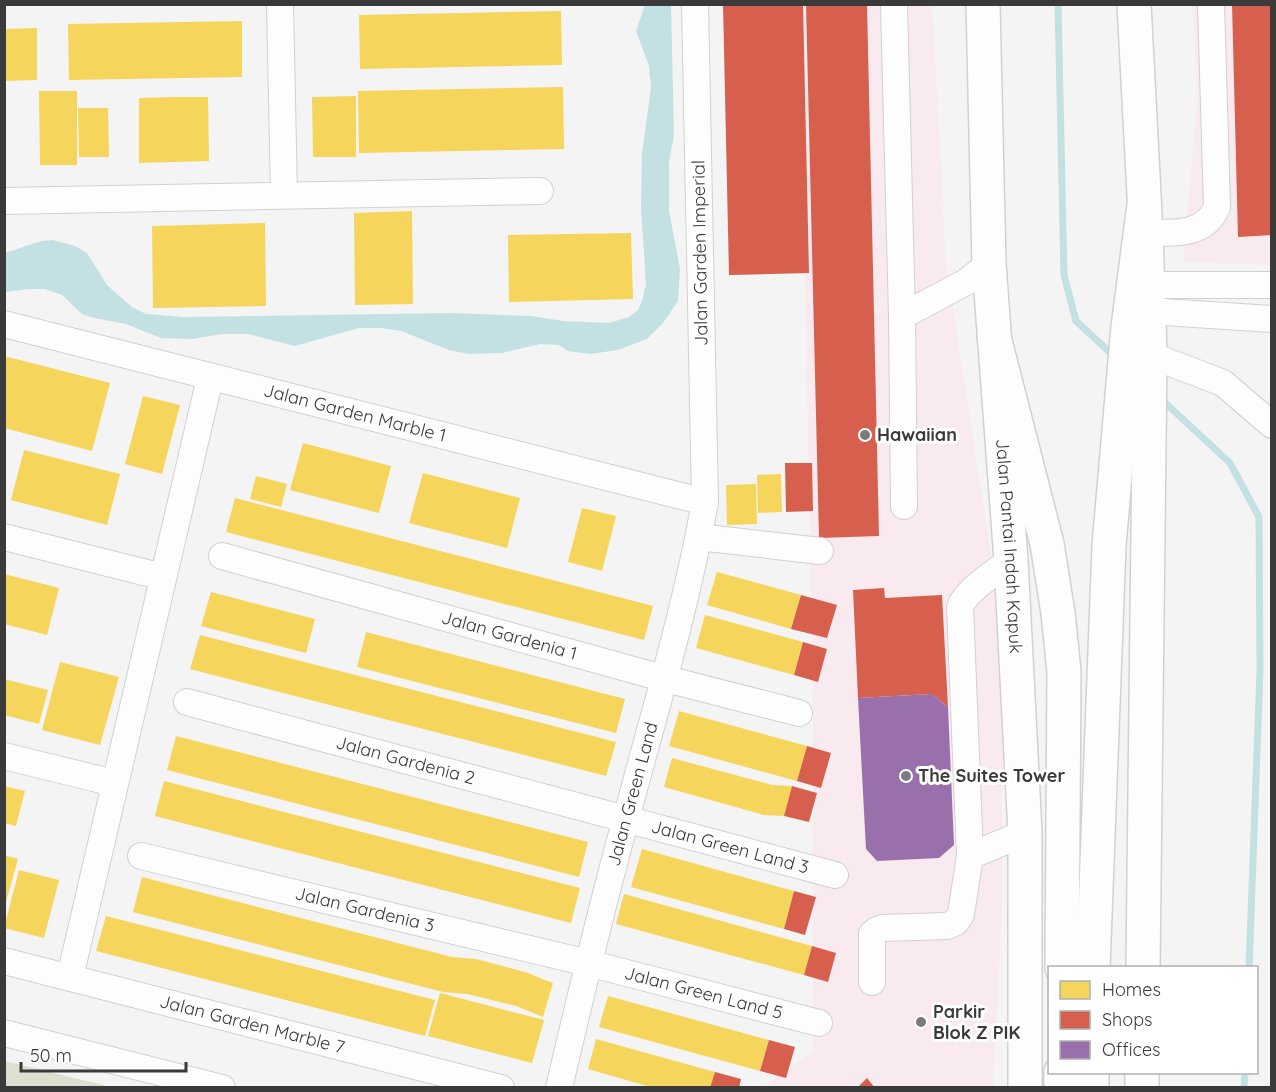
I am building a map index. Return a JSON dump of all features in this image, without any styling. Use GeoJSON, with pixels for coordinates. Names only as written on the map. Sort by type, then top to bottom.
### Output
{"type":"FeatureCollection","features":[{"type":"Feature","properties":{"kind":"main road","name":"Jalan Pantai Indah Kapuk"},"geometry":{"type":"LineString","coordinates":[[983,4],[990,264],[1011,560],[1025,833],[1025,1088]]}},
{"type":"Feature","properties":{"kind":"main road"},"geometry":{"type":"LineString","coordinates":[[1134,4],[1156,224],[1141,308],[1141,368],[1148,433],[1143,966]]}},
{"type":"Feature","properties":{"kind":"main road"},"geometry":{"type":"LineString","coordinates":[[1141,308],[1156,224]]}},
{"type":"Feature","properties":{"kind":"main road"},"geometry":{"type":"LineString","coordinates":[[994,337],[1047,544],[1058,613],[1064,672],[1062,966]]}},
{"type":"Feature","properties":{"kind":"main road"},"geometry":{"type":"LineString","coordinates":[[1093,966],[1109,546],[1141,368]]}},
{"type":"Feature","properties":{"kind":"street"},"geometry":{"type":"LineString","coordinates":[[280,4],[284,195]]}},
{"type":"Feature","properties":{"kind":"street","name":"Jalan Garden Imperial"},"geometry":{"type":"LineString","coordinates":[[695,4],[705,502]]}},
{"type":"Feature","properties":{"kind":"street"},"geometry":{"type":"LineString","coordinates":[[894,4],[904,506]]}},
{"type":"Feature","properties":{"kind":"street"},"geometry":{"type":"LineString","coordinates":[[1156,224],[1202,227],[1213,218],[1218,207],[1211,4]]}},
{"type":"Feature","properties":{"kind":"street"},"geometry":{"type":"LineString","coordinates":[[4,201],[540,191]]}},
{"type":"Feature","properties":{"kind":"street"},"geometry":{"type":"LineString","coordinates":[[902,316],[958,287],[990,264]]}},
{"type":"Feature","properties":{"kind":"street"},"geometry":{"type":"LineString","coordinates":[[1141,308],[1272,285]]}},
{"type":"Feature","properties":{"kind":"street"},"geometry":{"type":"LineString","coordinates":[[1141,308],[1272,319]]}},
{"type":"Feature","properties":{"kind":"street","name":"Jalan Garden Marble 1"},"geometry":{"type":"LineString","coordinates":[[4,324],[705,502]]}},
{"type":"Feature","properties":{"kind":"street"},"geometry":{"type":"LineString","coordinates":[[1141,368],[1223,383],[1272,425]]}},
{"type":"Feature","properties":{"kind":"street"},"geometry":{"type":"LineString","coordinates":[[70,977],[210,378]]}},
{"type":"Feature","properties":{"kind":"street","name":"Jalan Green Land"},"geometry":{"type":"LineString","coordinates":[[559,1088],[588,963],[666,679],[705,502]]}},
{"type":"Feature","properties":{"kind":"street"},"geometry":{"type":"LineString","coordinates":[[4,537],[163,577]]}},
{"type":"Feature","properties":{"kind":"street"},"geometry":{"type":"LineString","coordinates":[[699,537],[819,551]]}},
{"type":"Feature","properties":{"kind":"street","name":"Jalan Gardenia 1"},"geometry":{"type":"LineString","coordinates":[[222,556],[666,679],[799,713]]}},
{"type":"Feature","properties":{"kind":"street"},"geometry":{"type":"LineString","coordinates":[[872,982],[872,934],[877,930],[948,926],[956,922],[961,914],[970,856],[960,608],[969,593],[1011,560]]}},
{"type":"Feature","properties":{"kind":"street","name":"Jalan Gardenia 2"},"geometry":{"type":"LineString","coordinates":[[187,702],[626,818]]}},
{"type":"Feature","properties":{"kind":"street"},"geometry":{"type":"LineString","coordinates":[[4,756],[114,783]]}},
{"type":"Feature","properties":{"kind":"street","name":"Jalan Green Land 3"},"geometry":{"type":"LineString","coordinates":[[626,818],[835,874]]}},
{"type":"Feature","properties":{"kind":"street"},"geometry":{"type":"LineString","coordinates":[[970,856],[1025,833]]}},
{"type":"Feature","properties":{"kind":"street","name":"Jalan Gardenia 3"},"geometry":{"type":"LineString","coordinates":[[141,856],[588,963]]}},
{"type":"Feature","properties":{"kind":"street","name":"Jalan Garden Marble 7"},"geometry":{"type":"LineString","coordinates":[[4,961],[501,1088]]}},
{"type":"Feature","properties":{"kind":"street","name":"Jalan Green Land 5"},"geometry":{"type":"LineString","coordinates":[[588,963],[819,1023]]}},
{"type":"Feature","properties":{"kind":"street"},"geometry":{"type":"LineString","coordinates":[[4,1033],[222,1088]]}},
{"type":"Feature","properties":{"kind":"shaded area"},"geometry":{"type":"Polygon","coordinates":[[[800,5],[932,5],[946,263],[1004,640],[1001,931],[993,1087],[762,1088],[813,1052],[813,712],[800,5]]]}},
{"type":"Feature","properties":{"kind":"shaded area"},"geometry":{"type":"Polygon","coordinates":[[[1192,5],[1271,5],[1271,265],[1183,262],[1198,96],[1192,5]]]}},
{"type":"Feature","properties":{"kind":"green space"},"geometry":{"type":"Polygon","coordinates":[[[5,1061],[111,1087],[5,1087],[5,1061]]]}},
{"type":"Feature","properties":{"kind":"water"},"geometry":{"type":"Polygon","coordinates":[[[645,5],[671,5],[674,135],[669,162],[669,211],[680,269],[678,301],[663,323],[647,339],[618,350],[590,354],[568,351],[559,345],[540,344],[502,353],[468,354],[449,350],[401,331],[381,328],[359,328],[295,346],[248,334],[221,334],[192,339],[161,338],[126,324],[82,314],[62,295],[45,289],[5,292],[5,253],[41,241],[53,240],[75,246],[87,253],[107,285],[132,307],[146,314],[184,317],[452,313],[531,316],[563,321],[609,323],[629,317],[638,310],[646,284],[641,207],[642,153],[651,88],[649,66],[636,31],[645,5]]]}},
{"type":"Feature","properties":{"kind":"building: Homes"},"geometry":{"type":"Polygon","coordinates":[[[561,11],[562,65],[360,69],[359,15],[561,11]]]}},
{"type":"Feature","properties":{"kind":"building: Homes"},"geometry":{"type":"Polygon","coordinates":[[[242,21],[242,77],[69,80],[68,24],[242,21]]]}},
{"type":"Feature","properties":{"kind":"building: Homes"},"geometry":{"type":"Polygon","coordinates":[[[37,28],[37,80],[4,81],[4,29],[37,28]]]}},
{"type":"Feature","properties":{"kind":"building: Homes"},"geometry":{"type":"Polygon","coordinates":[[[563,87],[564,149],[359,153],[358,91],[563,87]]]}},
{"type":"Feature","properties":{"kind":"building: Homes"},"geometry":{"type":"Polygon","coordinates":[[[39,91],[77,91],[77,165],[40,165],[39,91]]]}},
{"type":"Feature","properties":{"kind":"building: Homes"},"geometry":{"type":"Polygon","coordinates":[[[356,96],[356,157],[313,157],[312,97],[356,96]]]}},
{"type":"Feature","properties":{"kind":"building: Homes"},"geometry":{"type":"Polygon","coordinates":[[[208,97],[209,161],[139,163],[139,98],[208,97]]]}},
{"type":"Feature","properties":{"kind":"building: Homes"},"geometry":{"type":"Polygon","coordinates":[[[78,108],[108,108],[109,157],[79,157],[78,108]]]}},
{"type":"Feature","properties":{"kind":"building: Homes"},"geometry":{"type":"Polygon","coordinates":[[[412,211],[413,304],[355,305],[354,213],[412,211]]]}},
{"type":"Feature","properties":{"kind":"building: Homes"},"geometry":{"type":"Polygon","coordinates":[[[265,223],[266,306],[153,308],[152,226],[265,223]]]}},
{"type":"Feature","properties":{"kind":"building: Homes"},"geometry":{"type":"Polygon","coordinates":[[[631,233],[633,299],[509,302],[508,235],[631,233]]]}},
{"type":"Feature","properties":{"kind":"building: Homes"},"geometry":{"type":"Polygon","coordinates":[[[4,356],[110,383],[92,451],[4,428],[4,356]]]}},
{"type":"Feature","properties":{"kind":"building: Homes"},"geometry":{"type":"Polygon","coordinates":[[[143,396],[180,405],[162,474],[125,464],[143,396]]]}},
{"type":"Feature","properties":{"kind":"building: Homes"},"geometry":{"type":"Polygon","coordinates":[[[303,443],[391,466],[379,513],[290,490],[303,443]]]}},
{"type":"Feature","properties":{"kind":"building: Homes"},"geometry":{"type":"Polygon","coordinates":[[[24,450],[120,474],[107,525],[11,500],[24,450]]]}},
{"type":"Feature","properties":{"kind":"building: Homes"},"geometry":{"type":"Polygon","coordinates":[[[423,473],[520,498],[507,548],[409,523],[423,473]]]}},
{"type":"Feature","properties":{"kind":"building: Homes"},"geometry":{"type":"Polygon","coordinates":[[[781,474],[782,512],[758,513],[757,475],[781,474]]]}},
{"type":"Feature","properties":{"kind":"building: Homes"},"geometry":{"type":"Polygon","coordinates":[[[256,476],[287,484],[281,507],[250,499],[256,476]]]}},
{"type":"Feature","properties":{"kind":"building: Homes"},"geometry":{"type":"Polygon","coordinates":[[[756,484],[757,524],[727,525],[726,485],[756,484]]]}},
{"type":"Feature","properties":{"kind":"building: Homes"},"geometry":{"type":"Polygon","coordinates":[[[235,498],[653,606],[644,640],[226,532],[235,498]]]}},
{"type":"Feature","properties":{"kind":"building: Homes"},"geometry":{"type":"Polygon","coordinates":[[[582,508],[616,516],[602,571],[568,562],[582,508]]]}},
{"type":"Feature","properties":{"kind":"building: Homes"},"geometry":{"type":"Polygon","coordinates":[[[717,572],[801,595],[791,629],[707,605],[717,572]]]}},
{"type":"Feature","properties":{"kind":"building: Homes"},"geometry":{"type":"Polygon","coordinates":[[[4,574],[59,588],[47,635],[4,624],[4,574]]]}},
{"type":"Feature","properties":{"kind":"building: Homes"},"geometry":{"type":"Polygon","coordinates":[[[211,592],[315,619],[306,653],[201,626],[211,592]]]}},
{"type":"Feature","properties":{"kind":"building: Homes"},"geometry":{"type":"Polygon","coordinates":[[[705,615],[803,642],[794,675],[696,648],[705,615]]]}},
{"type":"Feature","properties":{"kind":"building: Homes"},"geometry":{"type":"Polygon","coordinates":[[[366,632],[625,699],[616,733],[357,667],[366,632]]]}},
{"type":"Feature","properties":{"kind":"building: Homes"},"geometry":{"type":"Polygon","coordinates":[[[200,635],[616,742],[606,776],[190,669],[200,635]]]}},
{"type":"Feature","properties":{"kind":"building: Homes"},"geometry":{"type":"Polygon","coordinates":[[[60,662],[119,677],[100,745],[42,730],[60,662]]]}},
{"type":"Feature","properties":{"kind":"building: Homes"},"geometry":{"type":"Polygon","coordinates":[[[4,679],[48,690],[39,724],[4,715],[4,679]]]}},
{"type":"Feature","properties":{"kind":"building: Homes"},"geometry":{"type":"Polygon","coordinates":[[[679,711],[807,746],[797,781],[669,746],[679,711]]]}},
{"type":"Feature","properties":{"kind":"building: Homes"},"geometry":{"type":"Polygon","coordinates":[[[176,736],[588,842],[579,877],[167,770],[176,736]]]}},
{"type":"Feature","properties":{"kind":"building: Homes"},"geometry":{"type":"Polygon","coordinates":[[[672,758],[772,785],[792,786],[784,816],[764,815],[664,787],[672,758]]]}},
{"type":"Feature","properties":{"kind":"building: Homes"},"geometry":{"type":"Polygon","coordinates":[[[164,781],[580,888],[571,923],[155,816],[164,781]]]}},
{"type":"Feature","properties":{"kind":"building: Homes"},"geometry":{"type":"Polygon","coordinates":[[[4,786],[25,791],[16,826],[4,823],[4,786]]]}},
{"type":"Feature","properties":{"kind":"building: Homes"},"geometry":{"type":"Polygon","coordinates":[[[642,849],[794,891],[784,929],[631,887],[642,849]]]}},
{"type":"Feature","properties":{"kind":"building: Homes"},"geometry":{"type":"Polygon","coordinates":[[[4,855],[18,859],[5,906],[4,906],[4,855]]]}},
{"type":"Feature","properties":{"kind":"building: Homes"},"geometry":{"type":"Polygon","coordinates":[[[19,870],[59,880],[44,938],[4,928],[19,870]]]}},
{"type":"Feature","properties":{"kind":"building: Homes"},"geometry":{"type":"Polygon","coordinates":[[[142,877],[452,957],[476,959],[525,972],[553,983],[543,1017],[516,1006],[467,994],[443,992],[133,912],[142,877]]]}},
{"type":"Feature","properties":{"kind":"building: Homes"},"geometry":{"type":"Polygon","coordinates":[[[624,894],[812,946],[804,975],[616,924],[624,894]]]}},
{"type":"Feature","properties":{"kind":"building: Homes"},"geometry":{"type":"Polygon","coordinates":[[[106,916],[435,1000],[425,1036],[96,951],[106,916]]]}},
{"type":"Feature","properties":{"kind":"building: Homes"},"geometry":{"type":"Polygon","coordinates":[[[440,993],[544,1020],[532,1063],[428,1036],[440,993]]]}},
{"type":"Feature","properties":{"kind":"building: Homes"},"geometry":{"type":"Polygon","coordinates":[[[608,996],[769,1040],[760,1071],[599,1027],[608,996]]]}},
{"type":"Feature","properties":{"kind":"building: Homes"},"geometry":{"type":"Polygon","coordinates":[[[596,1039],[715,1072],[710,1088],[654,1088],[588,1069],[596,1039]]]}},
{"type":"Feature","properties":{"kind":"building: Shops"},"geometry":{"type":"Polygon","coordinates":[[[723,4],[803,4],[809,273],[729,275],[723,4]]]}},
{"type":"Feature","properties":{"kind":"building: Shops"},"geometry":{"type":"Polygon","coordinates":[[[806,4],[867,4],[879,536],[819,538],[806,4]]]}},
{"type":"Feature","properties":{"kind":"building: Shops"},"geometry":{"type":"Polygon","coordinates":[[[1232,4],[1272,4],[1272,235],[1238,237],[1232,4]]]}},
{"type":"Feature","properties":{"kind":"building: Shops"},"geometry":{"type":"Polygon","coordinates":[[[785,463],[812,463],[813,511],[786,512],[785,463]]]}},
{"type":"Feature","properties":{"kind":"building: Shops"},"geometry":{"type":"Polygon","coordinates":[[[884,588],[885,598],[942,595],[948,707],[932,694],[858,698],[853,590],[884,588]]]}},
{"type":"Feature","properties":{"kind":"building: Shops"},"geometry":{"type":"Polygon","coordinates":[[[801,595],[837,605],[827,638],[791,629],[801,595]]]}},
{"type":"Feature","properties":{"kind":"building: Shops"},"geometry":{"type":"Polygon","coordinates":[[[803,642],[827,649],[818,682],[794,675],[803,642]]]}},
{"type":"Feature","properties":{"kind":"building: Shops"},"geometry":{"type":"Polygon","coordinates":[[[807,746],[831,753],[821,788],[797,781],[807,746]]]}},
{"type":"Feature","properties":{"kind":"building: Shops"},"geometry":{"type":"Polygon","coordinates":[[[792,786],[817,793],[809,822],[784,816],[792,786]]]}},
{"type":"Feature","properties":{"kind":"building: Shops"},"geometry":{"type":"Polygon","coordinates":[[[794,891],[816,897],[805,935],[784,929],[794,891]]]}},
{"type":"Feature","properties":{"kind":"building: Shops"},"geometry":{"type":"Polygon","coordinates":[[[812,946],[836,953],[828,982],[804,975],[812,946]]]}},
{"type":"Feature","properties":{"kind":"building: Shops"},"geometry":{"type":"Polygon","coordinates":[[[769,1040],[795,1047],[786,1078],[760,1071],[769,1040]]]}},
{"type":"Feature","properties":{"kind":"building: Shops"},"geometry":{"type":"Polygon","coordinates":[[[715,1072],[741,1079],[739,1088],[710,1088],[715,1072]]]}},
{"type":"Feature","properties":{"kind":"building: Shops"},"geometry":{"type":"Polygon","coordinates":[[[867,1078],[875,1088],[857,1088],[867,1078]]]}},
{"type":"Feature","properties":{"kind":"building: Offices","name":"The Suites Tower"},"geometry":{"type":"Polygon","coordinates":[[[932,694],[948,707],[954,845],[939,858],[877,861],[866,849],[858,698],[932,694]]]}},
{"type":"Feature","properties":{"kind":"waterway"},"geometry":{"type":"LineString","coordinates":[[1058,4],[1064,275],[1076,321],[1114,356]]}},
{"type":"Feature","properties":{"kind":"waterway"},"geometry":{"type":"LineString","coordinates":[[1160,398],[1230,463],[1259,517],[1260,670],[1249,966]]}},
{"type":"Feature","properties":{"kind":"waterway"},"geometry":{"type":"LineString","coordinates":[[1244,1088],[1245,1074]]}},
{"type":"Feature","properties":{"kind":"place","name":"Hawaiian"},"geometry":{"type":"Point","coordinates":[865,435]}},
{"type":"Feature","properties":{"kind":"place","name":"The Suites Tower"},"geometry":{"type":"Point","coordinates":[906,776]}},
{"type":"Feature","properties":{"kind":"place","name":"Parkir Blok Z PIK"},"geometry":{"type":"Point","coordinates":[921,1022]}}]}
